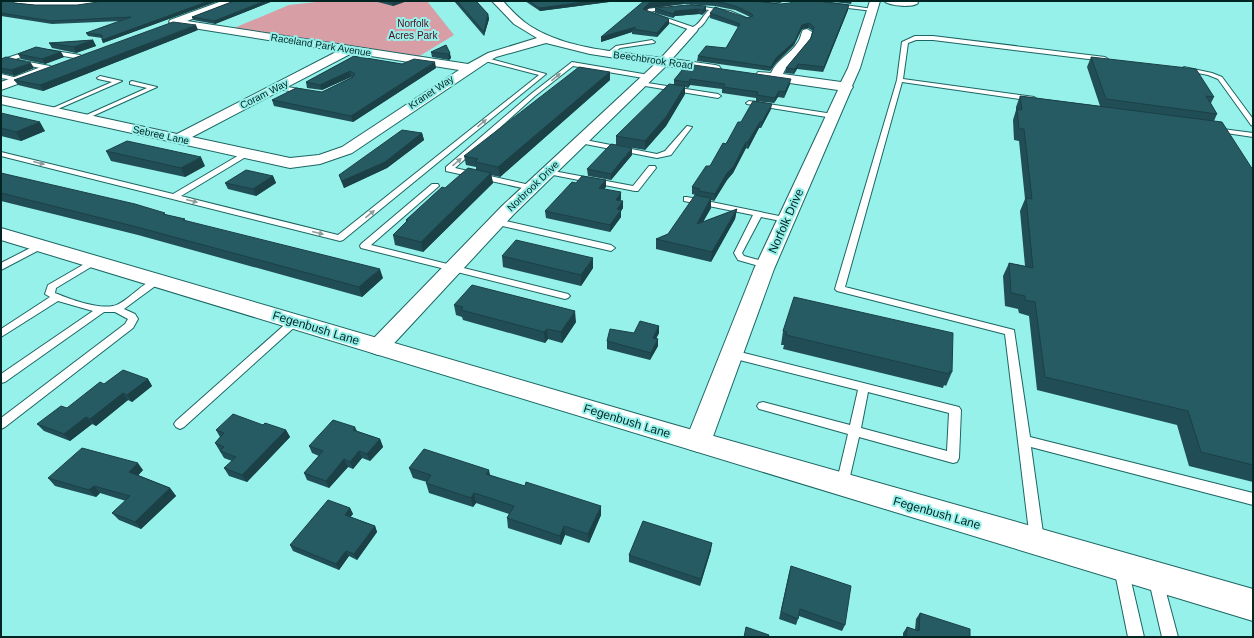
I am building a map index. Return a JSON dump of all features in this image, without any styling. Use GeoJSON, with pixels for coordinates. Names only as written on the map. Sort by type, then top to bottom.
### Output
{"type":"FeatureCollection","features":[{"type":"Feature","properties":{"kind":"main road","name":"Fegenbush Lane"},"geometry":{"type":"LineString","coordinates":[[2,235],[842,485],[1253,605]]}},
{"type":"Feature","properties":{"kind":"street"},"geometry":{"type":"LineString","coordinates":[[16,1],[56,6],[76,5],[96,1]]}},
{"type":"Feature","properties":{"kind":"street","name":"Raceland Park Avenue"},"geometry":{"type":"LineString","coordinates":[[231,1],[170,24],[469,68]]}},
{"type":"Feature","properties":{"kind":"street","name":"Beechbrook Road"},"geometry":{"type":"LineString","coordinates":[[497,1],[526,28],[547,39],[582,50],[723,70]]}},
{"type":"Feature","properties":{"kind":"street"},"geometry":{"type":"LineString","coordinates":[[889,1],[907,2]]}},
{"type":"Feature","properties":{"kind":"street","name":"Norfolk Drive"},"geometry":{"type":"LineString","coordinates":[[698,442],[766,265],[847,86],[874,5]]}},
{"type":"Feature","properties":{"kind":"street","name":"Norbrook Drive"},"geometry":{"type":"LineString","coordinates":[[378,347],[497,222],[664,62],[693,29]]}},
{"type":"Feature","properties":{"kind":"street"},"geometry":{"type":"LineString","coordinates":[[776,77],[780,66],[793,55],[804,42],[807,32]]}},
{"type":"Feature","properties":{"kind":"street","name":"Kranet Way"},"geometry":{"type":"LineString","coordinates":[[322,160],[347,150],[483,59],[547,39]]}},
{"type":"Feature","properties":{"kind":"street","name":"Coram Way"},"geometry":{"type":"LineString","coordinates":[[178,139],[349,50]]}},
{"type":"Feature","properties":{"kind":"street"},"geometry":{"type":"LineString","coordinates":[[1,86],[84,55]]}},
{"type":"Feature","properties":{"kind":"street"},"geometry":{"type":"LineString","coordinates":[[753,74],[847,86]]}},
{"type":"Feature","properties":{"kind":"street","name":"Sebree Lane"},"geometry":{"type":"LineString","coordinates":[[1,100],[290,163],[322,160]]}},
{"type":"Feature","properties":{"kind":"lane"},"geometry":{"type":"LineString","coordinates":[[819,1],[823,4],[874,5]]}},
{"type":"Feature","properties":{"kind":"lane"},"geometry":{"type":"LineString","coordinates":[[687,6],[737,14],[749,20]]}},
{"type":"Feature","properties":{"kind":"lane"},"geometry":{"type":"LineString","coordinates":[[671,7],[649,10],[646,13],[693,29],[702,24],[706,15],[712,9]]}},
{"type":"Feature","properties":{"kind":"lane"},"geometry":{"type":"LineString","coordinates":[[1037,542],[1010,332],[840,289],[900,80],[904,42],[915,38],[933,38],[1114,60]]}},
{"type":"Feature","properties":{"kind":"lane"},"geometry":{"type":"LineString","coordinates":[[609,54],[618,47],[652,42]]}},
{"type":"Feature","properties":{"kind":"lane"},"geometry":{"type":"LineString","coordinates":[[1,62],[41,50],[84,55]]}},
{"type":"Feature","properties":{"kind":"lane"},"geometry":{"type":"LineString","coordinates":[[1,154],[340,238],[543,74],[483,59]]}},
{"type":"Feature","properties":{"kind":"lane"},"geometry":{"type":"LineString","coordinates":[[8,60],[50,68]]}},
{"type":"Feature","properties":{"kind":"lane"},"geometry":{"type":"LineString","coordinates":[[531,188],[449,169],[572,64],[718,96]]}},
{"type":"Feature","properties":{"kind":"lane"},"geometry":{"type":"LineString","coordinates":[[1178,68],[1210,74],[1220,78],[1252,123]]}},
{"type":"Feature","properties":{"kind":"lane"},"geometry":{"type":"LineString","coordinates":[[1,76],[19,79]]}},
{"type":"Feature","properties":{"kind":"lane"},"geometry":{"type":"LineString","coordinates":[[49,111],[119,81],[100,78]]}},
{"type":"Feature","properties":{"kind":"lane"},"geometry":{"type":"LineString","coordinates":[[900,80],[1039,100]]}},
{"type":"Feature","properties":{"kind":"lane"},"geometry":{"type":"LineString","coordinates":[[84,118],[154,87],[132,83]]}},
{"type":"Feature","properties":{"kind":"lane"},"geometry":{"type":"LineString","coordinates":[[277,88],[309,93]]}},
{"type":"Feature","properties":{"kind":"lane"},"geometry":{"type":"LineString","coordinates":[[749,103],[833,116]]}},
{"type":"Feature","properties":{"kind":"lane"},"geometry":{"type":"LineString","coordinates":[[580,141],[657,156],[668,153],[689,127]]}},
{"type":"Feature","properties":{"kind":"lane"},"geometry":{"type":"LineString","coordinates":[[1207,129],[1253,135]]}},
{"type":"Feature","properties":{"kind":"lane"},"geometry":{"type":"LineString","coordinates":[[174,197],[246,153]]}},
{"type":"Feature","properties":{"kind":"lane"},"geometry":{"type":"LineString","coordinates":[[548,172],[635,189],[652,168]]}},
{"type":"Feature","properties":{"kind":"lane"},"geometry":{"type":"LineString","coordinates":[[435,186],[364,246],[454,267],[476,274],[565,296]]}},
{"type":"Feature","properties":{"kind":"lane"},"geometry":{"type":"LineString","coordinates":[[687,199],[786,220]]}},
{"type":"Feature","properties":{"kind":"lane"},"geometry":{"type":"LineString","coordinates":[[758,214],[738,253],[741,258],[766,265]]}},
{"type":"Feature","properties":{"kind":"lane"},"geometry":{"type":"LineString","coordinates":[[497,222],[611,248]]}},
{"type":"Feature","properties":{"kind":"lane"},"geometry":{"type":"LineString","coordinates":[[1,267],[40,246]]}},
{"type":"Feature","properties":{"kind":"lane"},"geometry":{"type":"LineString","coordinates":[[1,424],[129,326],[134,319],[132,316],[116,309],[102,309],[50,294],[51,287],[93,262]]}},
{"type":"Feature","properties":{"kind":"lane"},"geometry":{"type":"LineString","coordinates":[[116,309],[157,281]]}},
{"type":"Feature","properties":{"kind":"lane"},"geometry":{"type":"LineString","coordinates":[[1,334],[57,297]]}},
{"type":"Feature","properties":{"kind":"lane"},"geometry":{"type":"LineString","coordinates":[[1,379],[102,309]]}},
{"type":"Feature","properties":{"kind":"lane"},"geometry":{"type":"LineString","coordinates":[[180,424],[294,322]]}},
{"type":"Feature","properties":{"kind":"lane"},"geometry":{"type":"LineString","coordinates":[[732,354],[955,410],[953,458],[763,406]]}},
{"type":"Feature","properties":{"kind":"lane"},"geometry":{"type":"LineString","coordinates":[[842,485],[864,387]]}},
{"type":"Feature","properties":{"kind":"lane"},"geometry":{"type":"LineString","coordinates":[[1024,440],[1253,499]]}},
{"type":"Feature","properties":{"kind":"lane"},"geometry":{"type":"LineString","coordinates":[[1121,566],[1136,637]]}},
{"type":"Feature","properties":{"kind":"lane"},"geometry":{"type":"LineString","coordinates":[[1156,576],[1170,637]]}},
{"type":"Feature","properties":{"kind":"green space","name":"Norfolk Acres Park"},"geometry":{"type":"Polygon","coordinates":[[[325,1],[427,1],[454,35],[418,57],[234,28],[289,5],[325,1]]]}},
{"type":"Feature","properties":{"kind":"building"},"geometry":{"type":"Polygon","coordinates":[[[1,1],[12,1],[14,3],[35,5],[77,5],[99,1],[209,1],[102,40],[102,35],[86,33],[131,17],[51,21],[1,13],[1,1]]]}},
{"type":"Feature","properties":{"kind":"building"},"geometry":{"type":"Polygon","coordinates":[[[234,1],[265,1],[214,21],[192,17],[234,1]]]}},
{"type":"Feature","properties":{"kind":"building"},"geometry":{"type":"Polygon","coordinates":[[[386,1],[397,1],[392,3],[386,1]]]}},
{"type":"Feature","properties":{"kind":"building"},"geometry":{"type":"Polygon","coordinates":[[[457,1],[476,1],[488,14],[484,32],[457,1]]]}},
{"type":"Feature","properties":{"kind":"building"},"geometry":{"type":"Polygon","coordinates":[[[529,1],[593,1],[539,8],[529,1]]]}},
{"type":"Feature","properties":{"kind":"building"},"geometry":{"type":"Polygon","coordinates":[[[644,1],[674,1],[649,3],[643,9],[669,19],[657,33],[632,29],[636,27],[601,37],[644,1]]]}},
{"type":"Feature","properties":{"kind":"building"},"geometry":{"type":"Polygon","coordinates":[[[715,1],[755,1],[780,4],[790,3],[792,1],[822,1],[849,5],[824,67],[798,64],[795,69],[786,68],[811,38],[814,27],[809,23],[802,25],[795,41],[776,58],[771,67],[698,56],[706,46],[726,48],[740,24],[710,13],[715,7],[747,18],[753,16],[752,14],[735,6],[715,1]]]}},
{"type":"Feature","properties":{"kind":"building"},"geometry":{"type":"Polygon","coordinates":[[[688,5],[706,6],[703,10],[675,11],[673,14],[655,8],[688,5]]]}},
{"type":"Feature","properties":{"kind":"building"},"geometry":{"type":"Polygon","coordinates":[[[173,22],[196,25],[40,85],[14,80],[173,22]]]}},
{"type":"Feature","properties":{"kind":"building"},"geometry":{"type":"Polygon","coordinates":[[[93,40],[74,47],[49,43],[93,40]]]}},
{"type":"Feature","properties":{"kind":"building"},"geometry":{"type":"Polygon","coordinates":[[[446,45],[450,53],[448,54],[431,52],[446,45]]]}},
{"type":"Feature","properties":{"kind":"building"},"geometry":{"type":"Polygon","coordinates":[[[36,47],[61,52],[42,59],[18,54],[36,47]]]}},
{"type":"Feature","properties":{"kind":"building"},"geometry":{"type":"Polygon","coordinates":[[[354,56],[402,64],[414,59],[435,62],[351,116],[272,100],[296,88],[322,92],[353,77],[355,74],[350,71],[320,85],[306,82],[354,56]]]}},
{"type":"Feature","properties":{"kind":"building"},"geometry":{"type":"Polygon","coordinates":[[[6,57],[31,63],[11,70],[1,68],[1,59],[6,57]]]}},
{"type":"Feature","properties":{"kind":"building"},"geometry":{"type":"Polygon","coordinates":[[[1091,57],[1196,69],[1214,97],[1206,96],[1217,114],[1106,99],[1091,57]]]}},
{"type":"Feature","properties":{"kind":"building"},"geometry":{"type":"Polygon","coordinates":[[[687,64],[791,79],[785,92],[779,91],[775,98],[757,95],[758,92],[723,87],[725,84],[690,79],[689,82],[674,80],[687,64]]]}},
{"type":"Feature","properties":{"kind":"building"},"geometry":{"type":"Polygon","coordinates":[[[579,67],[610,72],[498,167],[475,162],[478,159],[464,156],[579,67]]]}},
{"type":"Feature","properties":{"kind":"building"},"geometry":{"type":"Polygon","coordinates":[[[669,84],[685,86],[666,117],[645,141],[616,136],[669,84]]]}},
{"type":"Feature","properties":{"kind":"building"},"geometry":{"type":"Polygon","coordinates":[[[1020,96],[1222,122],[1253,170],[1253,465],[1201,452],[1188,411],[1045,377],[1035,302],[1025,300],[1025,296],[1011,293],[1009,263],[1033,268],[1026,198],[1032,199],[1024,129],[1019,129],[1017,109],[1022,110],[1020,96]]]}},
{"type":"Feature","properties":{"kind":"building"},"geometry":{"type":"Polygon","coordinates":[[[753,101],[772,104],[762,122],[760,122],[748,142],[746,142],[734,166],[727,173],[715,194],[699,191],[700,189],[692,187],[706,166],[710,166],[723,143],[726,144],[738,122],[741,122],[753,101]]]}},
{"type":"Feature","properties":{"kind":"building"},"geometry":{"type":"Polygon","coordinates":[[[1,113],[40,122],[16,132],[1,128],[1,113]]]}},
{"type":"Feature","properties":{"kind":"building"},"geometry":{"type":"Polygon","coordinates":[[[402,130],[422,133],[385,162],[342,181],[339,175],[402,130]]]}},
{"type":"Feature","properties":{"kind":"building"},"geometry":{"type":"Polygon","coordinates":[[[127,141],[201,157],[181,168],[106,151],[127,141]]]}},
{"type":"Feature","properties":{"kind":"building"},"geometry":{"type":"Polygon","coordinates":[[[611,144],[632,148],[611,174],[587,169],[611,144]]]}},
{"type":"Feature","properties":{"kind":"building"},"geometry":{"type":"Polygon","coordinates":[[[468,168],[491,173],[421,242],[393,235],[408,220],[406,220],[442,187],[445,188],[468,168]]]}},
{"type":"Feature","properties":{"kind":"building"},"geometry":{"type":"Polygon","coordinates":[[[246,170],[273,176],[253,189],[225,183],[246,170]]]}},
{"type":"Feature","properties":{"kind":"building"},"geometry":{"type":"Polygon","coordinates":[[[1,173],[135,204],[165,213],[163,214],[185,219],[183,220],[380,269],[359,287],[133,226],[1,193],[1,173]]]}},
{"type":"Feature","properties":{"kind":"building"},"geometry":{"type":"Polygon","coordinates":[[[582,176],[606,180],[599,188],[621,192],[616,200],[623,201],[617,209],[621,210],[610,225],[545,211],[572,182],[576,183],[582,176]]]}},
{"type":"Feature","properties":{"kind":"building"},"geometry":{"type":"Polygon","coordinates":[[[695,195],[711,198],[697,224],[737,209],[712,252],[656,239],[668,234],[695,195]]]}},
{"type":"Feature","properties":{"kind":"building"},"geometry":{"type":"Polygon","coordinates":[[[516,240],[593,258],[581,275],[502,256],[516,240]]]}},
{"type":"Feature","properties":{"kind":"building"},"geometry":{"type":"Polygon","coordinates":[[[472,285],[575,311],[561,332],[547,329],[544,332],[461,310],[463,307],[454,305],[472,285]]]}},
{"type":"Feature","properties":{"kind":"building"},"geometry":{"type":"Polygon","coordinates":[[[794,297],[953,333],[952,372],[949,371],[949,374],[786,335],[787,332],[783,331],[794,297]]]}},
{"type":"Feature","properties":{"kind":"building"},"geometry":{"type":"Polygon","coordinates":[[[640,321],[659,326],[653,338],[658,339],[651,353],[607,341],[610,329],[634,333],[640,321]]]}},
{"type":"Feature","properties":{"kind":"building"},"geometry":{"type":"Polygon","coordinates":[[[123,370],[148,379],[127,395],[123,393],[90,419],[86,417],[64,434],[37,424],[61,406],[67,408],[100,382],[104,384],[123,370]]]}},
{"type":"Feature","properties":{"kind":"building"},"geometry":{"type":"Polygon","coordinates":[[[233,414],[263,425],[265,423],[286,430],[242,475],[224,468],[236,457],[220,451],[224,447],[215,443],[224,433],[216,430],[233,414]]]}},
{"type":"Feature","properties":{"kind":"building"},"geometry":{"type":"Polygon","coordinates":[[[333,420],[355,427],[353,430],[380,439],[367,454],[359,451],[350,462],[344,459],[326,481],[304,473],[323,451],[309,446],[333,420]]]}},
{"type":"Feature","properties":{"kind":"building"},"geometry":{"type":"Polygon","coordinates":[[[82,448],[138,463],[129,472],[170,488],[135,522],[112,513],[130,496],[94,486],[89,490],[48,478],[82,448]]]}},
{"type":"Feature","properties":{"kind":"building"},"geometry":{"type":"Polygon","coordinates":[[[424,449],[489,470],[486,474],[525,486],[526,482],[601,506],[588,534],[564,526],[560,536],[507,518],[514,506],[474,493],[471,498],[426,483],[431,475],[409,468],[424,449]]]}},
{"type":"Feature","properties":{"kind":"building"},"geometry":{"type":"Polygon","coordinates":[[[328,500],[350,508],[345,515],[375,526],[354,554],[346,551],[336,564],[290,545],[328,500]]]}},
{"type":"Feature","properties":{"kind":"building"},"geometry":{"type":"Polygon","coordinates":[[[643,521],[712,543],[701,579],[629,555],[643,521]]]}},
{"type":"Feature","properties":{"kind":"building"},"geometry":{"type":"Polygon","coordinates":[[[791,566],[851,586],[845,625],[800,609],[798,619],[781,612],[791,566]]]}},
{"type":"Feature","properties":{"kind":"building"},"geometry":{"type":"Polygon","coordinates":[[[920,613],[970,629],[970,637],[906,637],[907,627],[919,631],[920,613]]]}},
{"type":"Feature","properties":{"kind":"building"},"geometry":{"type":"Polygon","coordinates":[[[746,627],[769,635],[768,637],[744,637],[746,627]]]}}]}
